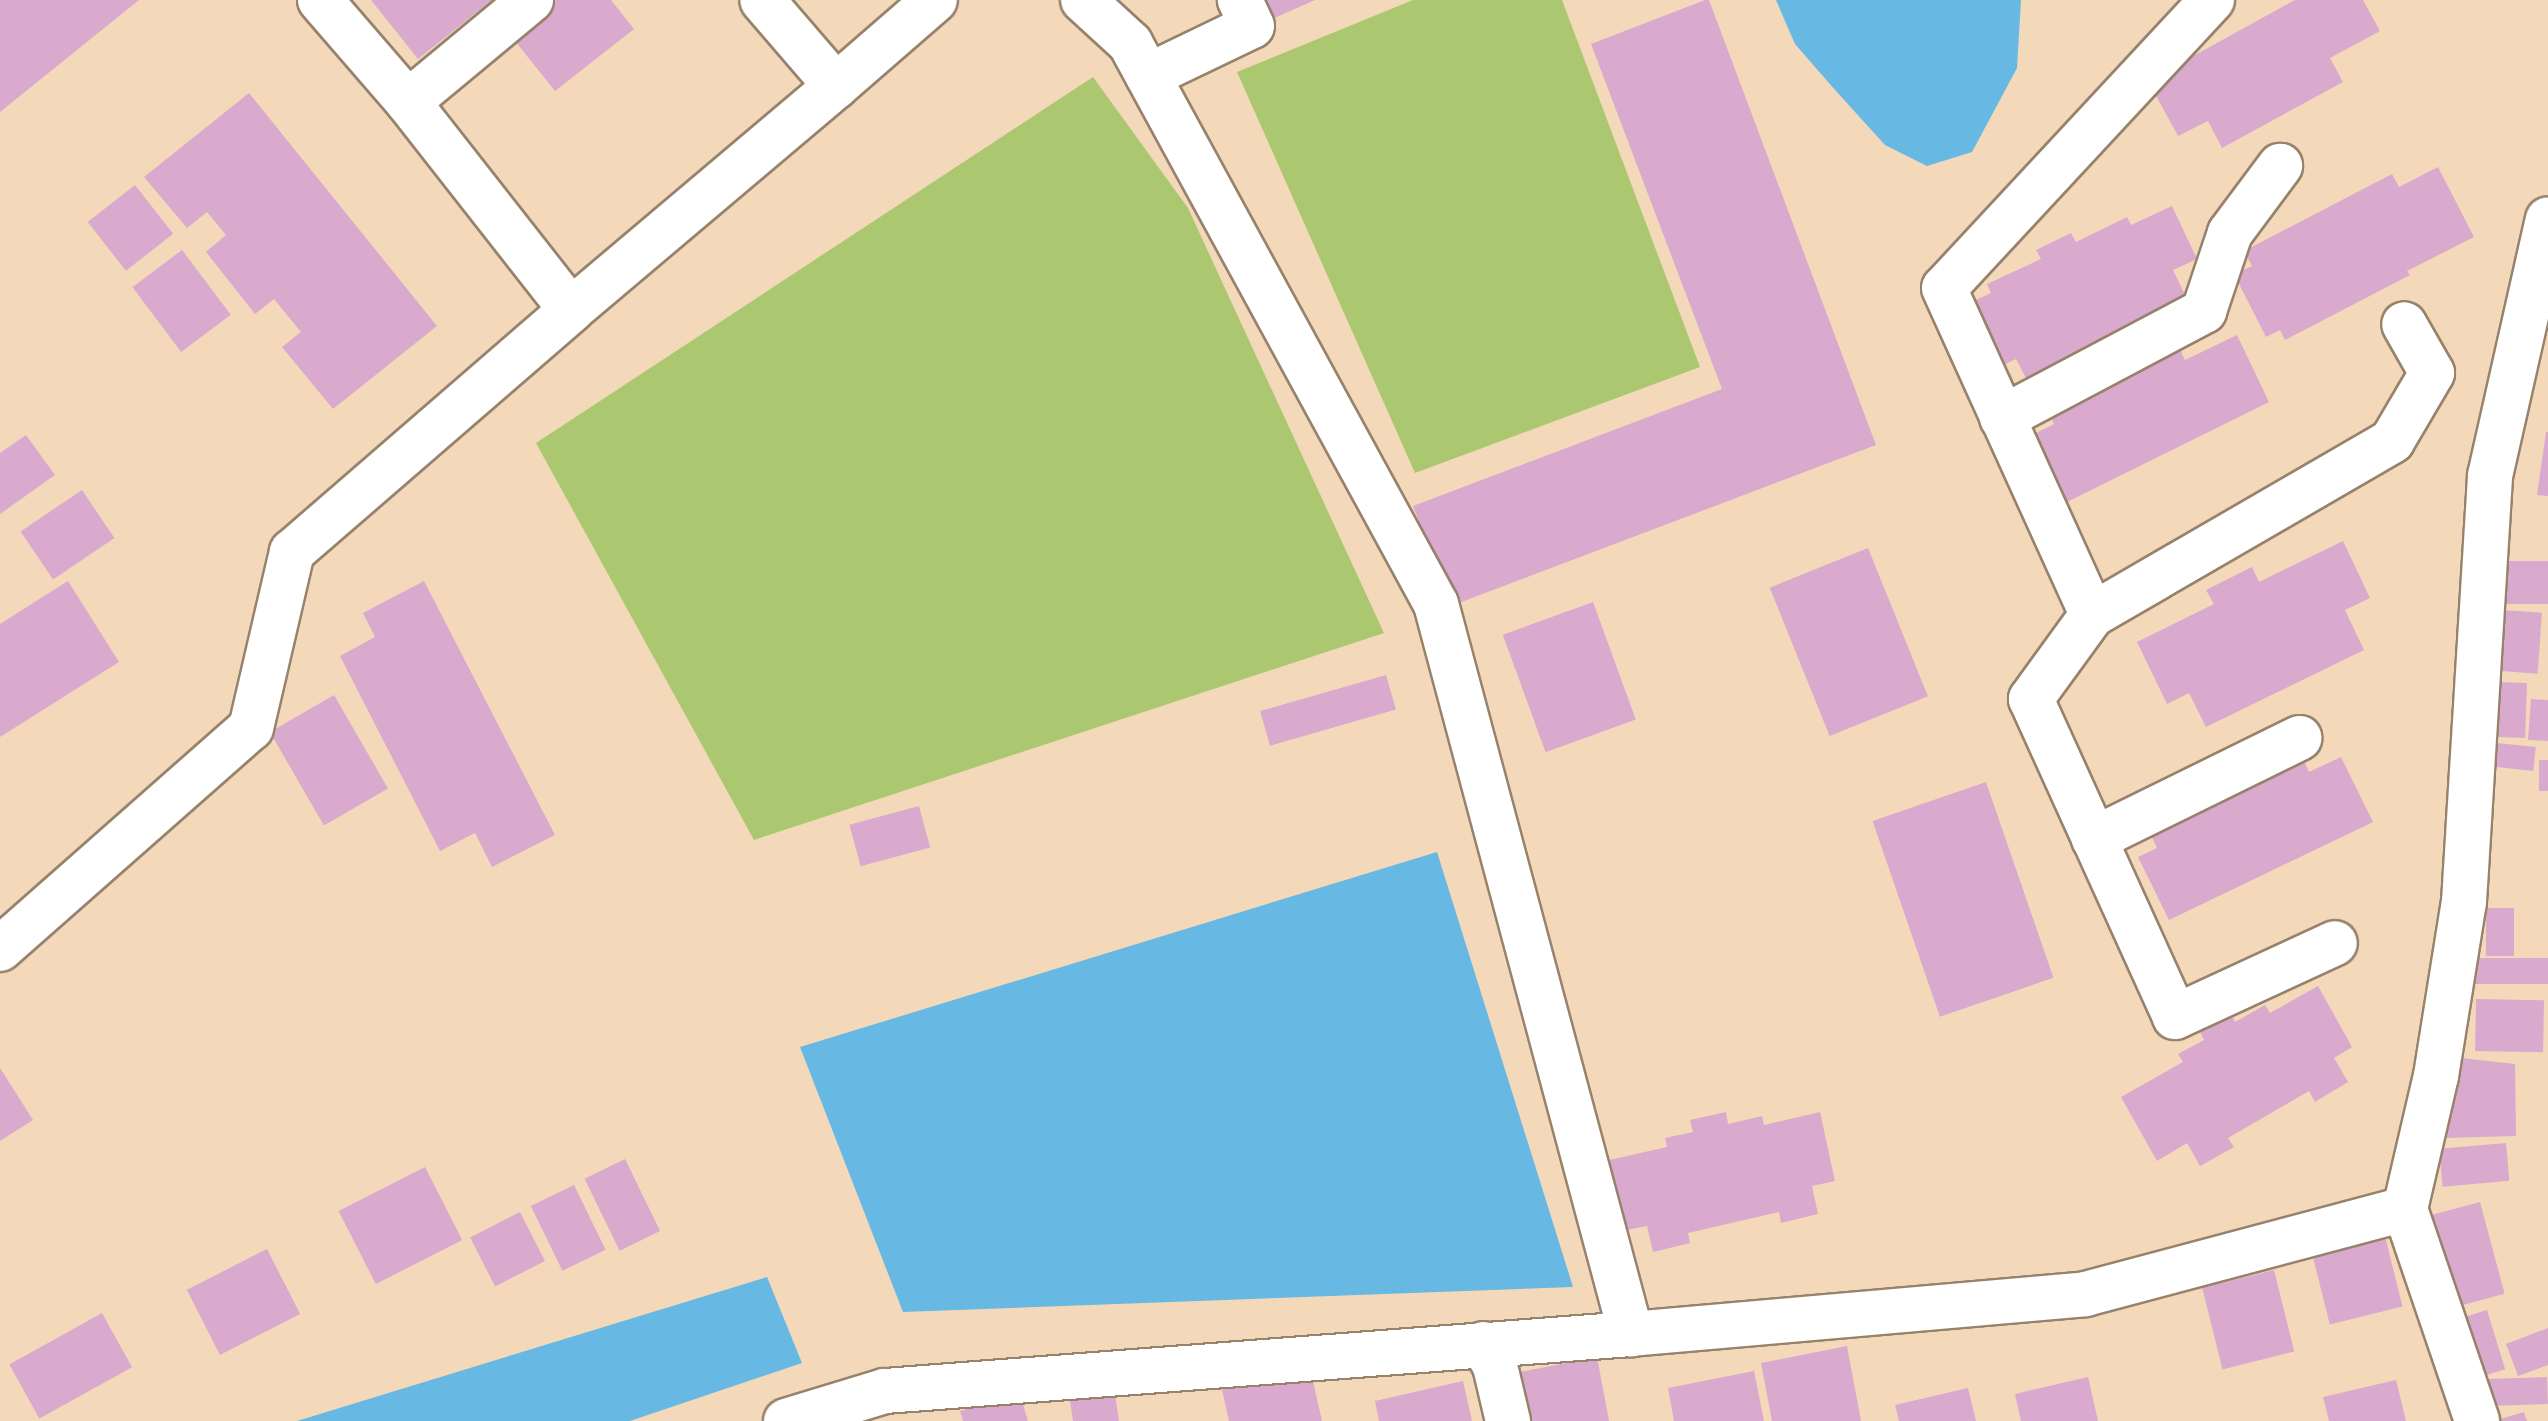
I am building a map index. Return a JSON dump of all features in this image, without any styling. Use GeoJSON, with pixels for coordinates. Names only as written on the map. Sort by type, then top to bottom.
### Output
{"type":"FeatureCollection","features":[{"type":"Feature","properties":{"kind":"street"},"geometry":{"type":"LineString","coordinates":[[320,0],[408,102],[571,310]]}},
{"type":"Feature","properties":{"kind":"street"},"geometry":{"type":"LineString","coordinates":[[408,102],[531,0]]}},
{"type":"Feature","properties":{"kind":"street"},"geometry":{"type":"LineString","coordinates":[[762,0],[836,86]]}},
{"type":"Feature","properties":{"kind":"street"},"geometry":{"type":"LineString","coordinates":[[0,949],[251,728],[292,552],[935,0]]}},
{"type":"Feature","properties":{"kind":"street"},"geometry":{"type":"LineString","coordinates":[[1083,0],[1130,43],[1436,604],[1631,1334]]}},
{"type":"Feature","properties":{"kind":"street"},"geometry":{"type":"LineString","coordinates":[[1148,76],[1252,26],[1240,0]]}},
{"type":"Feature","properties":{"kind":"street"},"geometry":{"type":"LineString","coordinates":[[2092,615],[1944,288],[2212,0]]}},
{"type":"Feature","properties":{"kind":"street"},"geometry":{"type":"LineString","coordinates":[[2002,418],[2204,311],[2230,233],[2280,166]]}},
{"type":"Feature","properties":{"kind":"street"},"geometry":{"type":"LineString","coordinates":[[2477,1421],[2405,1209],[2436,1076],[2464,902],[2490,476],[2548,219]]}},
{"type":"Feature","properties":{"kind":"street"},"geometry":{"type":"LineString","coordinates":[[2335,943],[2175,1017],[2031,699],[2092,615],[2392,441],[2432,373],[2404,324]]}},
{"type":"Feature","properties":{"kind":"street"},"geometry":{"type":"LineString","coordinates":[[2094,839],[2299,738]]}},
{"type":"Feature","properties":{"kind":"street"},"geometry":{"type":"LineString","coordinates":[[786,1421],[885,1391],[1631,1334],[2085,1294],[2405,1209]]}},
{"type":"Feature","properties":{"kind":"street"},"geometry":{"type":"LineString","coordinates":[[1483,1344],[1495,1366],[1508,1421]]}},
{"type":"Feature","properties":{"kind":"green space"},"geometry":{"type":"Polygon","coordinates":[[[1413,0],[1562,0],[1700,367],[1415,473],[1237,72],[1413,0]]]}},
{"type":"Feature","properties":{"kind":"green space"},"geometry":{"type":"Polygon","coordinates":[[[1093,77],[1188,208],[1384,633],[754,840],[536,443],[1093,77]]]}},
{"type":"Feature","properties":{"kind":"water"},"geometry":{"type":"Polygon","coordinates":[[[1776,0],[2021,0],[2017,68],[1972,152],[1927,166],[1885,145],[1795,44],[1776,0]]]}},
{"type":"Feature","properties":{"kind":"water"},"geometry":{"type":"Polygon","coordinates":[[[1437,852],[1573,1287],[903,1312],[800,1047],[1437,852]]]}},
{"type":"Feature","properties":{"kind":"water"},"geometry":{"type":"Polygon","coordinates":[[[767,1277],[802,1363],[630,1421],[297,1421],[767,1277]]]}},
{"type":"Feature","properties":{"kind":"building"},"geometry":{"type":"Polygon","coordinates":[[[0,0],[139,0],[0,112],[0,0]]]}},
{"type":"Feature","properties":{"kind":"building"},"geometry":{"type":"Polygon","coordinates":[[[371,0],[492,0],[418,59],[371,0]]]}},
{"type":"Feature","properties":{"kind":"building"},"geometry":{"type":"Polygon","coordinates":[[[510,0],[611,0],[634,29],[555,91],[507,31],[510,0]]]}},
{"type":"Feature","properties":{"kind":"building"},"geometry":{"type":"Polygon","coordinates":[[[1261,0],[1315,0],[1270,20],[1261,0]]]}},
{"type":"Feature","properties":{"kind":"building"},"geometry":{"type":"Polygon","coordinates":[[[1709,0],[1876,445],[1451,606],[1413,506],[1722,389],[1591,44],[1709,0]]]}},
{"type":"Feature","properties":{"kind":"building"},"geometry":{"type":"Polygon","coordinates":[[[2295,0],[2363,0],[2380,31],[2330,58],[2343,82],[2222,148],[2208,121],[2178,136],[2148,81],[2295,0]]]}},
{"type":"Feature","properties":{"kind":"building"},"geometry":{"type":"Polygon","coordinates":[[[249,93],[437,326],[333,409],[282,347],[301,332],[274,299],[255,314],[206,252],[226,235],[207,212],[187,228],[144,177],[249,93]]]}},
{"type":"Feature","properties":{"kind":"building"},"geometry":{"type":"Polygon","coordinates":[[[2438,167],[2474,237],[2407,271],[2410,275],[2285,340],[2280,330],[2266,337],[2234,274],[2252,266],[2244,251],[2392,174],[2399,187],[2438,167]]]}},
{"type":"Feature","properties":{"kind":"building"},"geometry":{"type":"Polygon","coordinates":[[[135,185],[173,234],[126,271],[88,222],[135,185]]]}},
{"type":"Feature","properties":{"kind":"building"},"geometry":{"type":"Polygon","coordinates":[[[2172,206],[2197,259],[2173,270],[2188,301],[2027,380],[2016,359],[1995,369],[1965,305],[1991,293],[1987,284],[2041,259],[2036,250],[2071,233],[2076,242],[2127,217],[2131,225],[2172,206]]]}},
{"type":"Feature","properties":{"kind":"building"},"geometry":{"type":"Polygon","coordinates":[[[182,250],[231,315],[181,352],[132,287],[182,250]]]}},
{"type":"Feature","properties":{"kind":"building"},"geometry":{"type":"Polygon","coordinates":[[[2237,335],[2269,402],[2057,507],[2024,439],[2054,424],[2044,403],[2175,339],[2185,360],[2237,335]]]}},
{"type":"Feature","properties":{"kind":"building"},"geometry":{"type":"Polygon","coordinates":[[[2548,432],[2548,496],[2537,495],[2548,432]]]}},
{"type":"Feature","properties":{"kind":"building"},"geometry":{"type":"Polygon","coordinates":[[[26,435],[55,475],[0,514],[0,453],[26,435]]]}},
{"type":"Feature","properties":{"kind":"building"},"geometry":{"type":"Polygon","coordinates":[[[82,490],[114,538],[53,579],[21,531],[82,490]]]}},
{"type":"Feature","properties":{"kind":"building"},"geometry":{"type":"Polygon","coordinates":[[[2343,541],[2370,598],[2345,610],[2364,650],[2206,727],[2189,693],[2167,704],[2137,642],[2214,604],[2206,590],[2252,567],[2259,582],[2343,541]]]}},
{"type":"Feature","properties":{"kind":"building"},"geometry":{"type":"Polygon","coordinates":[[[1868,548],[1928,696],[1830,736],[1770,588],[1868,548]]]}},
{"type":"Feature","properties":{"kind":"building"},"geometry":{"type":"Polygon","coordinates":[[[2502,561],[2548,561],[2548,604],[2502,604],[2502,561]]]}},
{"type":"Feature","properties":{"kind":"building"},"geometry":{"type":"Polygon","coordinates":[[[68,581],[119,662],[0,737],[0,624],[68,581]]]}},
{"type":"Feature","properties":{"kind":"building"},"geometry":{"type":"Polygon","coordinates":[[[424,581],[555,835],[492,867],[475,833],[440,851],[340,656],[375,637],[363,613],[424,581]]]}},
{"type":"Feature","properties":{"kind":"building"},"geometry":{"type":"Polygon","coordinates":[[[1593,602],[1636,719],[1546,752],[1503,635],[1593,602]]]}},
{"type":"Feature","properties":{"kind":"building"},"geometry":{"type":"Polygon","coordinates":[[[2502,610],[2542,613],[2538,674],[2498,671],[2502,610]]]}},
{"type":"Feature","properties":{"kind":"building"},"geometry":{"type":"Polygon","coordinates":[[[1386,675],[1396,710],[1270,746],[1260,711],[1386,675]]]}},
{"type":"Feature","properties":{"kind":"building"},"geometry":{"type":"Polygon","coordinates":[[[2499,682],[2527,683],[2525,738],[2497,737],[2499,682]]]}},
{"type":"Feature","properties":{"kind":"building"},"geometry":{"type":"Polygon","coordinates":[[[334,695],[388,789],[324,826],[270,732],[334,695]]]}},
{"type":"Feature","properties":{"kind":"building"},"geometry":{"type":"Polygon","coordinates":[[[2531,699],[2548,700],[2548,741],[2528,740],[2531,699]]]}},
{"type":"Feature","properties":{"kind":"building"},"geometry":{"type":"Polygon","coordinates":[[[2497,743],[2536,747],[2533,771],[2494,767],[2497,743]]]}},
{"type":"Feature","properties":{"kind":"building"},"geometry":{"type":"Polygon","coordinates":[[[2298,748],[2309,772],[2341,757],[2373,822],[2169,920],[2138,857],[2157,848],[2145,822],[2298,748]]]}},
{"type":"Feature","properties":{"kind":"building"},"geometry":{"type":"Polygon","coordinates":[[[2539,760],[2548,760],[2548,791],[2539,791],[2539,760]]]}},
{"type":"Feature","properties":{"kind":"building"},"geometry":{"type":"Polygon","coordinates":[[[1986,782],[2053,978],[1940,1017],[1873,821],[1986,782]]]}},
{"type":"Feature","properties":{"kind":"building"},"geometry":{"type":"Polygon","coordinates":[[[919,806],[930,848],[861,866],[849,825],[919,806]]]}},
{"type":"Feature","properties":{"kind":"building"},"geometry":{"type":"Polygon","coordinates":[[[2486,908],[2514,908],[2514,956],[2486,956],[2486,908]]]}},
{"type":"Feature","properties":{"kind":"building"},"geometry":{"type":"Polygon","coordinates":[[[2474,958],[2548,958],[2548,984],[2474,984],[2474,958]]]}},
{"type":"Feature","properties":{"kind":"building"},"geometry":{"type":"Polygon","coordinates":[[[2318,986],[2352,1047],[2334,1058],[2348,1082],[2315,1102],[2309,1091],[2228,1138],[2234,1147],[2200,1166],[2187,1143],[2157,1161],[2121,1097],[2183,1062],[2178,1054],[2204,1040],[2199,1029],[2230,1012],[2235,1022],[2265,1005],[2270,1013],[2318,986]]]}},
{"type":"Feature","properties":{"kind":"building"},"geometry":{"type":"Polygon","coordinates":[[[2476,999],[2544,1000],[2543,1052],[2475,1051],[2476,999]]]}},
{"type":"Feature","properties":{"kind":"building"},"geometry":{"type":"Polygon","coordinates":[[[2452,1057],[2515,1064],[2516,1136],[2444,1138],[2452,1057]]]}},
{"type":"Feature","properties":{"kind":"building"},"geometry":{"type":"Polygon","coordinates":[[[0,1068],[33,1120],[0,1141],[0,1068]]]}},
{"type":"Feature","properties":{"kind":"building"},"geometry":{"type":"Polygon","coordinates":[[[1726,1112],[1728,1124],[1762,1116],[1764,1125],[1820,1112],[1835,1181],[1812,1186],[1818,1214],[1781,1223],[1779,1212],[1688,1233],[1690,1243],[1653,1252],[1647,1226],[1612,1233],[1596,1163],[1667,1147],[1665,1138],[1693,1132],[1690,1120],[1726,1112]]]}},
{"type":"Feature","properties":{"kind":"building"},"geometry":{"type":"Polygon","coordinates":[[[2506,1143],[2509,1181],[2443,1187],[2439,1149],[2506,1143]]]}},
{"type":"Feature","properties":{"kind":"building"},"geometry":{"type":"Polygon","coordinates":[[[625,1159],[660,1231],[620,1251],[585,1179],[625,1159]]]}},
{"type":"Feature","properties":{"kind":"building"},"geometry":{"type":"Polygon","coordinates":[[[425,1167],[462,1240],[376,1284],[339,1211],[425,1167]]]}},
{"type":"Feature","properties":{"kind":"building"},"geometry":{"type":"Polygon","coordinates":[[[574,1185],[606,1250],[562,1271],[531,1206],[574,1185]]]}},
{"type":"Feature","properties":{"kind":"building"},"geometry":{"type":"Polygon","coordinates":[[[2480,1202],[2505,1294],[2452,1308],[2428,1216],[2480,1202]]]}},
{"type":"Feature","properties":{"kind":"building"},"geometry":{"type":"Polygon","coordinates":[[[520,1212],[545,1261],[495,1286],[470,1237],[520,1212]]]}},
{"type":"Feature","properties":{"kind":"building"},"geometry":{"type":"Polygon","coordinates":[[[2382,1224],[2403,1306],[2330,1325],[2309,1242],[2382,1224]]]}},
{"type":"Feature","properties":{"kind":"building"},"geometry":{"type":"Polygon","coordinates":[[[267,1249],[300,1314],[220,1355],[187,1290],[267,1249]]]}},
{"type":"Feature","properties":{"kind":"building"},"geometry":{"type":"Polygon","coordinates":[[[2274,1270],[2294,1352],[2223,1369],[2202,1288],[2274,1270]]]}},
{"type":"Feature","properties":{"kind":"building"},"geometry":{"type":"Polygon","coordinates":[[[2487,1310],[2505,1369],[2478,1377],[2460,1318],[2487,1310]]]}},
{"type":"Feature","properties":{"kind":"building"},"geometry":{"type":"Polygon","coordinates":[[[102,1313],[132,1367],[39,1419],[9,1364],[102,1313]]]}},
{"type":"Feature","properties":{"kind":"building"},"geometry":{"type":"Polygon","coordinates":[[[2548,1328],[2548,1365],[2518,1376],[2506,1344],[2548,1328]]]}},
{"type":"Feature","properties":{"kind":"building"},"geometry":{"type":"Polygon","coordinates":[[[1847,1346],[1861,1421],[1772,1421],[1761,1363],[1847,1346]]]}},
{"type":"Feature","properties":{"kind":"building"},"geometry":{"type":"Polygon","coordinates":[[[1597,1357],[1609,1421],[1519,1421],[1510,1374],[1597,1357]]]}},
{"type":"Feature","properties":{"kind":"building"},"geometry":{"type":"Polygon","coordinates":[[[1309,1364],[1322,1421],[1229,1421],[1221,1385],[1309,1364]]]}},
{"type":"Feature","properties":{"kind":"building"},"geometry":{"type":"Polygon","coordinates":[[[1754,1371],[1764,1421],[1674,1421],[1668,1388],[1754,1371]]]}},
{"type":"Feature","properties":{"kind":"building"},"geometry":{"type":"Polygon","coordinates":[[[2088,1377],[2098,1421],[2021,1421],[2015,1394],[2088,1377]]]}},
{"type":"Feature","properties":{"kind":"building"},"geometry":{"type":"Polygon","coordinates":[[[2547,1377],[2548,1404],[2481,1406],[2480,1379],[2547,1377]]]}},
{"type":"Feature","properties":{"kind":"building"},"geometry":{"type":"Polygon","coordinates":[[[2396,1380],[2406,1421],[2329,1421],[2323,1397],[2396,1380]]]}},
{"type":"Feature","properties":{"kind":"building"},"geometry":{"type":"Polygon","coordinates":[[[1463,1381],[1472,1421],[1379,1421],[1375,1401],[1463,1381]]]}},
{"type":"Feature","properties":{"kind":"building"},"geometry":{"type":"Polygon","coordinates":[[[1968,1388],[1976,1421],[1899,1421],[1895,1405],[1968,1388]]]}},
{"type":"Feature","properties":{"kind":"building"},"geometry":{"type":"Polygon","coordinates":[[[1020,1394],[1028,1421],[963,1421],[960,1411],[1020,1394]]]}},
{"type":"Feature","properties":{"kind":"building"},"geometry":{"type":"Polygon","coordinates":[[[1115,1395],[1119,1421],[1073,1421],[1070,1401],[1115,1395]]]}},
{"type":"Feature","properties":{"kind":"building"},"geometry":{"type":"Polygon","coordinates":[[[2524,1412],[2527,1421],[2497,1421],[2497,1420],[2524,1412]]]}}]}
